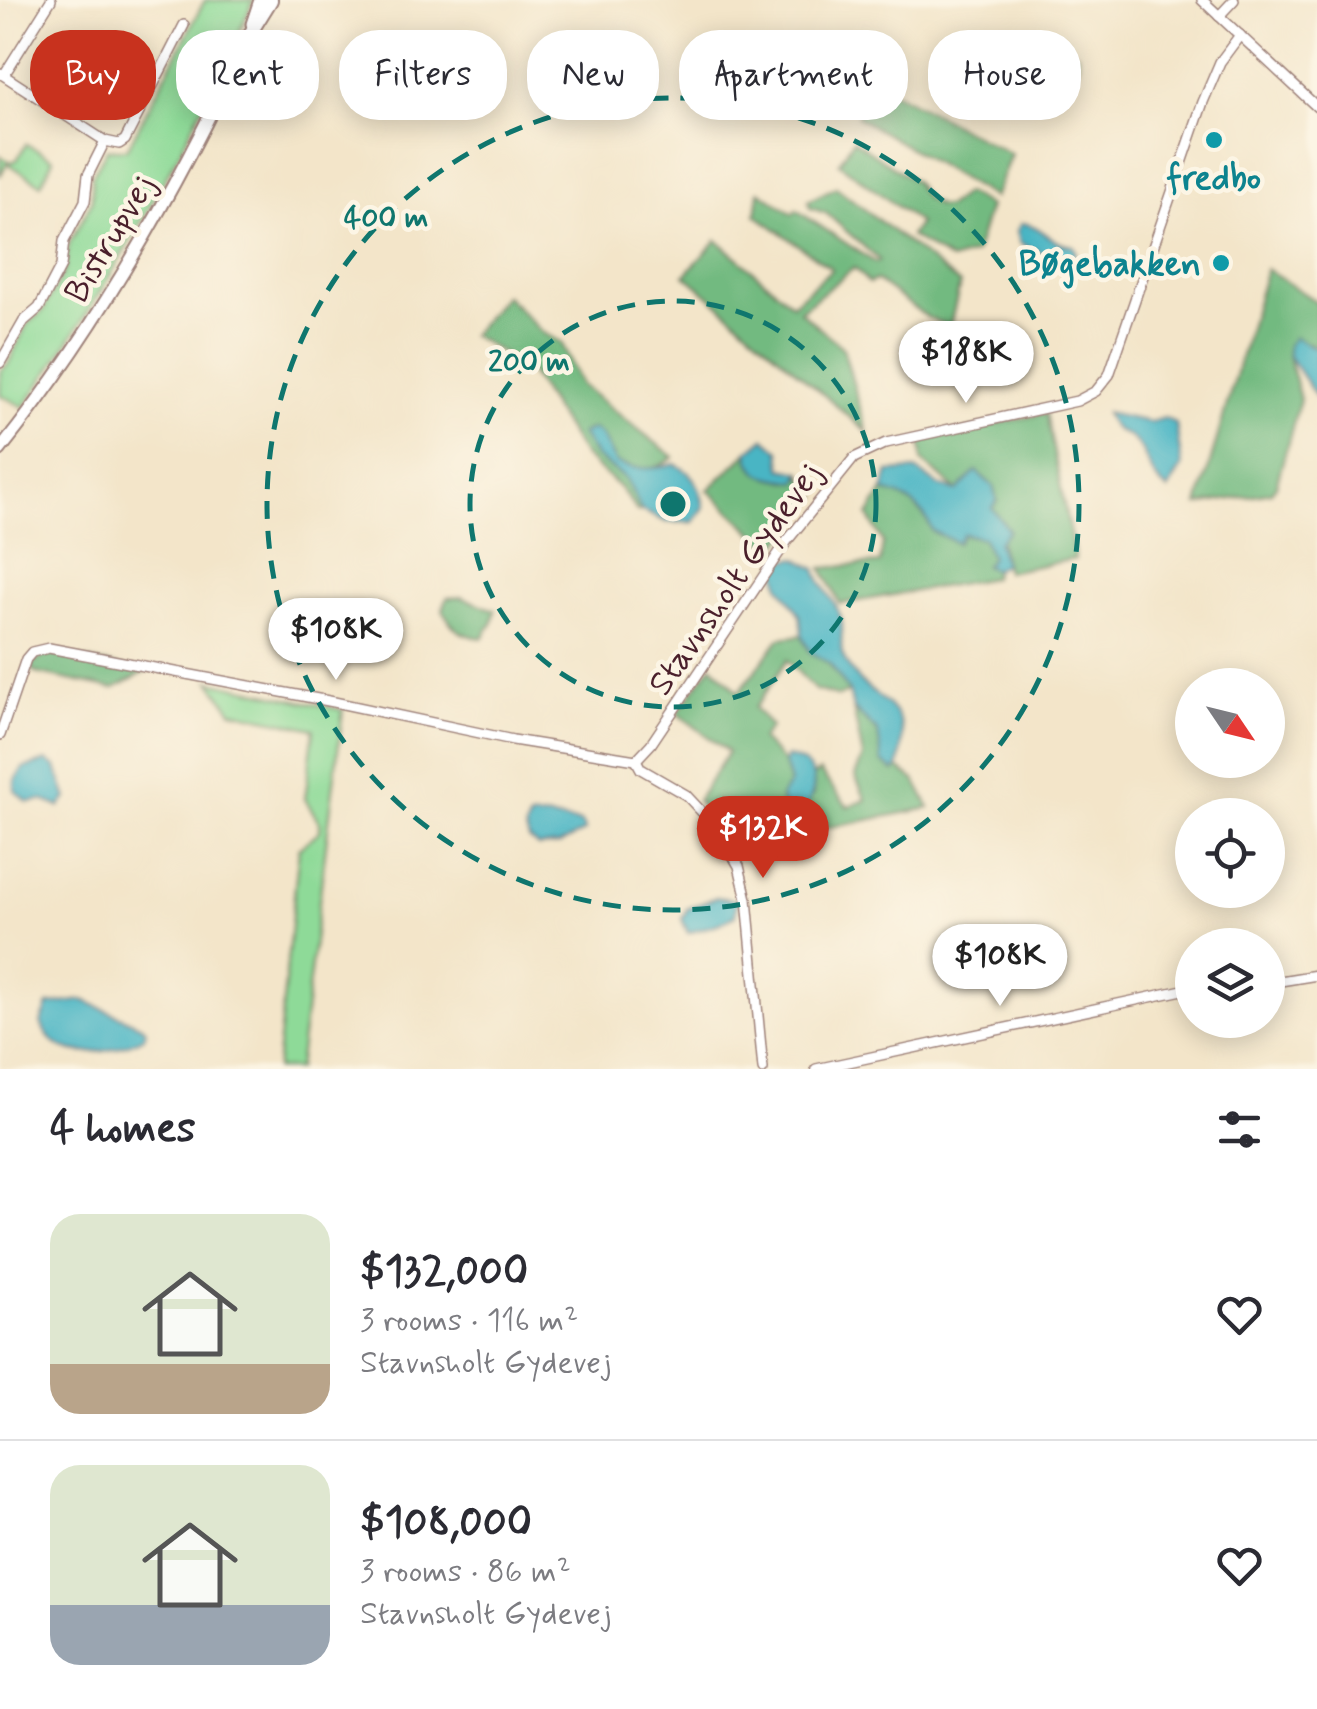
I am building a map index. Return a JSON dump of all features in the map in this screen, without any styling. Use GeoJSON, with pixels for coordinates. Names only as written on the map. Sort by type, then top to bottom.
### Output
{"type":"FeatureCollection","features":[{"type":"Feature","properties":{"kind":"highway"},"geometry":{"type":"LineString","coordinates":[[251,30],[265,0]]}},
{"type":"Feature","properties":{"kind":"main road","name":"Bistrupvej"},"geometry":{"type":"LineString","coordinates":[[0,450],[109,295],[207,120]]}},
{"type":"Feature","properties":{"kind":"street"},"geometry":{"type":"LineString","coordinates":[[51,0],[2,74],[113,144],[126,140],[184,26]]}},
{"type":"Feature","properties":{"kind":"street"},"geometry":{"type":"LineString","coordinates":[[1202,0],[1317,107]]}},
{"type":"Feature","properties":{"kind":"street"},"geometry":{"type":"LineString","coordinates":[[1219,16],[1234,0]]}},
{"type":"Feature","properties":{"kind":"street","name":"Stavnsholt Gydevej"},"geometry":{"type":"LineString","coordinates":[[636,760],[662,728],[787,541],[854,458],[886,443],[1077,401],[1096,391],[1109,375],[1203,102],[1220,62],[1240,35]]}},
{"type":"Feature","properties":{"kind":"street"},"geometry":{"type":"LineString","coordinates":[[0,363],[24,321],[39,308],[61,266],[64,241],[85,201],[88,175],[105,141]]}},
{"type":"Feature","properties":{"kind":"street"},"geometry":{"type":"LineString","coordinates":[[0,735],[26,660],[32,652],[49,648],[513,740],[636,760],[641,769],[686,796],[716,827],[739,866],[748,899],[764,1069]]}},
{"type":"Feature","properties":{"kind":"street"},"geometry":{"type":"LineString","coordinates":[[1285,981],[1317,975]]}},
{"type":"Feature","properties":{"kind":"street"},"geometry":{"type":"LineString","coordinates":[[816,1069],[1175,992]]}},
{"type":"Feature","properties":{"kind":"green space"},"geometry":{"type":"Polygon","coordinates":[[[205,0],[254,0],[240,30],[189,30],[205,0]]]}},
{"type":"Feature","properties":{"kind":"green space"},"geometry":{"type":"Polygon","coordinates":[[[176,55],[176,120],[196,120],[120,260],[24,407],[0,395],[0,371],[8,364],[27,324],[43,311],[65,269],[69,244],[92,201],[92,176],[107,149],[127,149],[142,120],[156,120],[156,94],[176,55]]]}},
{"type":"Feature","properties":{"kind":"green space"},"geometry":{"type":"Polygon","coordinates":[[[908,100],[928,110],[928,120],[947,120],[1011,154],[994,198],[862,120],[908,120],[908,100]]]}},
{"type":"Feature","properties":{"kind":"green space"},"geometry":{"type":"Polygon","coordinates":[[[853,140],[914,181],[924,197],[937,206],[947,207],[965,193],[989,206],[975,253],[951,261],[910,236],[919,223],[839,163],[853,140]]]}},
{"type":"Feature","properties":{"kind":"green space"},"geometry":{"type":"Polygon","coordinates":[[[26,144],[54,159],[41,184],[7,163],[0,176],[0,156],[11,162],[17,160],[26,144]]]}},
{"type":"Feature","properties":{"kind":"green space"},"geometry":{"type":"Polygon","coordinates":[[[836,187],[960,284],[950,326],[928,318],[876,280],[869,283],[854,268],[800,311],[843,348],[867,432],[685,275],[717,240],[792,304],[832,269],[756,215],[759,191],[793,214],[796,210],[876,263],[879,260],[826,213],[810,208],[808,201],[836,187]]]}},
{"type":"Feature","properties":{"kind":"green space"},"geometry":{"type":"Polygon","coordinates":[[[1266,269],[1317,302],[1317,349],[1309,343],[1288,355],[1300,399],[1276,486],[1271,492],[1198,505],[1266,269]]]}},
{"type":"Feature","properties":{"kind":"green space"},"geometry":{"type":"Polygon","coordinates":[[[505,295],[543,333],[561,342],[581,385],[674,457],[654,468],[625,466],[616,463],[601,435],[593,429],[586,431],[596,457],[626,479],[642,511],[637,511],[620,488],[584,456],[527,368],[471,335],[505,295]]]}},
{"type":"Feature","properties":{"kind":"green space"},"geometry":{"type":"Polygon","coordinates":[[[1046,413],[1075,559],[1006,572],[992,507],[997,501],[958,492],[922,461],[921,440],[1046,413]]]}},
{"type":"Feature","properties":{"kind":"green space"},"geometry":{"type":"Polygon","coordinates":[[[748,452],[749,461],[772,477],[791,482],[801,477],[801,472],[811,493],[818,495],[773,551],[708,490],[748,452]]]}},
{"type":"Feature","properties":{"kind":"green space"},"geometry":{"type":"Polygon","coordinates":[[[883,491],[906,496],[957,543],[962,534],[983,538],[992,557],[986,566],[994,570],[993,578],[840,604],[822,568],[880,563],[883,542],[868,516],[883,491]]]}},
{"type":"Feature","properties":{"kind":"green space"},"geometry":{"type":"Polygon","coordinates":[[[461,597],[495,610],[483,638],[463,633],[446,617],[443,610],[447,598],[461,597]]]}},
{"type":"Feature","properties":{"kind":"green space"},"geometry":{"type":"Polygon","coordinates":[[[802,635],[810,652],[828,663],[850,691],[839,697],[815,690],[787,660],[755,708],[771,727],[761,739],[784,763],[790,784],[813,795],[813,775],[820,772],[848,807],[866,800],[855,776],[863,757],[853,708],[878,732],[894,771],[898,768],[915,780],[930,808],[733,846],[697,801],[728,752],[677,713],[712,665],[739,692],[780,638],[802,635]]]}},
{"type":"Feature","properties":{"kind":"green space"},"geometry":{"type":"Polygon","coordinates":[[[49,654],[145,672],[113,689],[35,673],[30,664],[49,654]]]}},
{"type":"Feature","properties":{"kind":"green space"},"geometry":{"type":"Polygon","coordinates":[[[210,681],[343,710],[298,1069],[276,1069],[299,848],[320,831],[320,823],[305,799],[314,729],[232,711],[210,681]]]}},
{"type":"Feature","properties":{"kind":"water"},"geometry":{"type":"Polygon","coordinates":[[[1021,223],[1073,246],[1076,252],[1072,259],[1062,262],[1020,243],[1017,231],[1021,223]]]}},
{"type":"Feature","properties":{"kind":"water"},"geometry":{"type":"Polygon","coordinates":[[[1295,337],[1317,349],[1317,398],[1288,355],[1288,345],[1295,337]]]}},
{"type":"Feature","properties":{"kind":"water"},"geometry":{"type":"Polygon","coordinates":[[[1105,413],[1150,422],[1165,418],[1176,424],[1182,467],[1168,490],[1157,480],[1138,445],[1113,427],[1105,413]]]}},
{"type":"Feature","properties":{"kind":"water"},"geometry":{"type":"Polygon","coordinates":[[[593,429],[601,435],[616,463],[646,468],[675,464],[692,476],[704,507],[694,522],[667,522],[642,511],[626,479],[596,457],[581,434],[593,429]]]}},
{"type":"Feature","properties":{"kind":"water"},"geometry":{"type":"Polygon","coordinates":[[[765,438],[780,451],[782,468],[801,472],[797,482],[765,476],[754,468],[748,452],[765,438]]]}},
{"type":"Feature","properties":{"kind":"water"},"geometry":{"type":"Polygon","coordinates":[[[916,470],[940,486],[957,491],[976,471],[993,486],[997,501],[992,508],[1009,530],[998,542],[1004,564],[994,570],[985,566],[991,557],[983,538],[963,534],[957,543],[932,531],[913,504],[883,491],[889,472],[916,470]]]}},
{"type":"Feature","properties":{"kind":"water"},"geometry":{"type":"Polygon","coordinates":[[[797,558],[816,569],[839,612],[842,652],[853,673],[887,703],[901,725],[902,743],[898,768],[894,771],[882,762],[878,732],[853,708],[849,691],[829,663],[810,652],[802,635],[800,615],[780,586],[776,566],[780,561],[797,558]]]}},
{"type":"Feature","properties":{"kind":"water"},"geometry":{"type":"Polygon","coordinates":[[[787,757],[809,769],[814,783],[811,798],[797,815],[782,804],[781,796],[790,783],[784,763],[787,757]]]}},
{"type":"Feature","properties":{"kind":"water"},"geometry":{"type":"Polygon","coordinates":[[[47,761],[56,767],[67,798],[60,807],[42,800],[28,802],[15,791],[15,781],[23,768],[47,761]]]}},
{"type":"Feature","properties":{"kind":"water"},"geometry":{"type":"Polygon","coordinates":[[[530,818],[581,823],[585,831],[559,845],[538,847],[525,828],[530,818]]]}},
{"type":"Feature","properties":{"kind":"water"},"geometry":{"type":"Polygon","coordinates":[[[716,897],[737,900],[735,915],[688,933],[682,919],[687,909],[716,897]]]}},
{"type":"Feature","properties":{"kind":"water"},"geometry":{"type":"Polygon","coordinates":[[[83,1000],[140,1025],[146,1030],[144,1037],[102,1051],[72,1051],[59,1046],[48,1037],[41,1023],[48,1005],[83,1000]]]}},
{"type":"Feature","properties":{"kind":"place","name":"fredbo"},"geometry":{"type":"Point","coordinates":[1214,140]}},
{"type":"Feature","properties":{"kind":"place","name":"Bøgebakken"},"geometry":{"type":"Point","coordinates":[1221,263]}}]}
